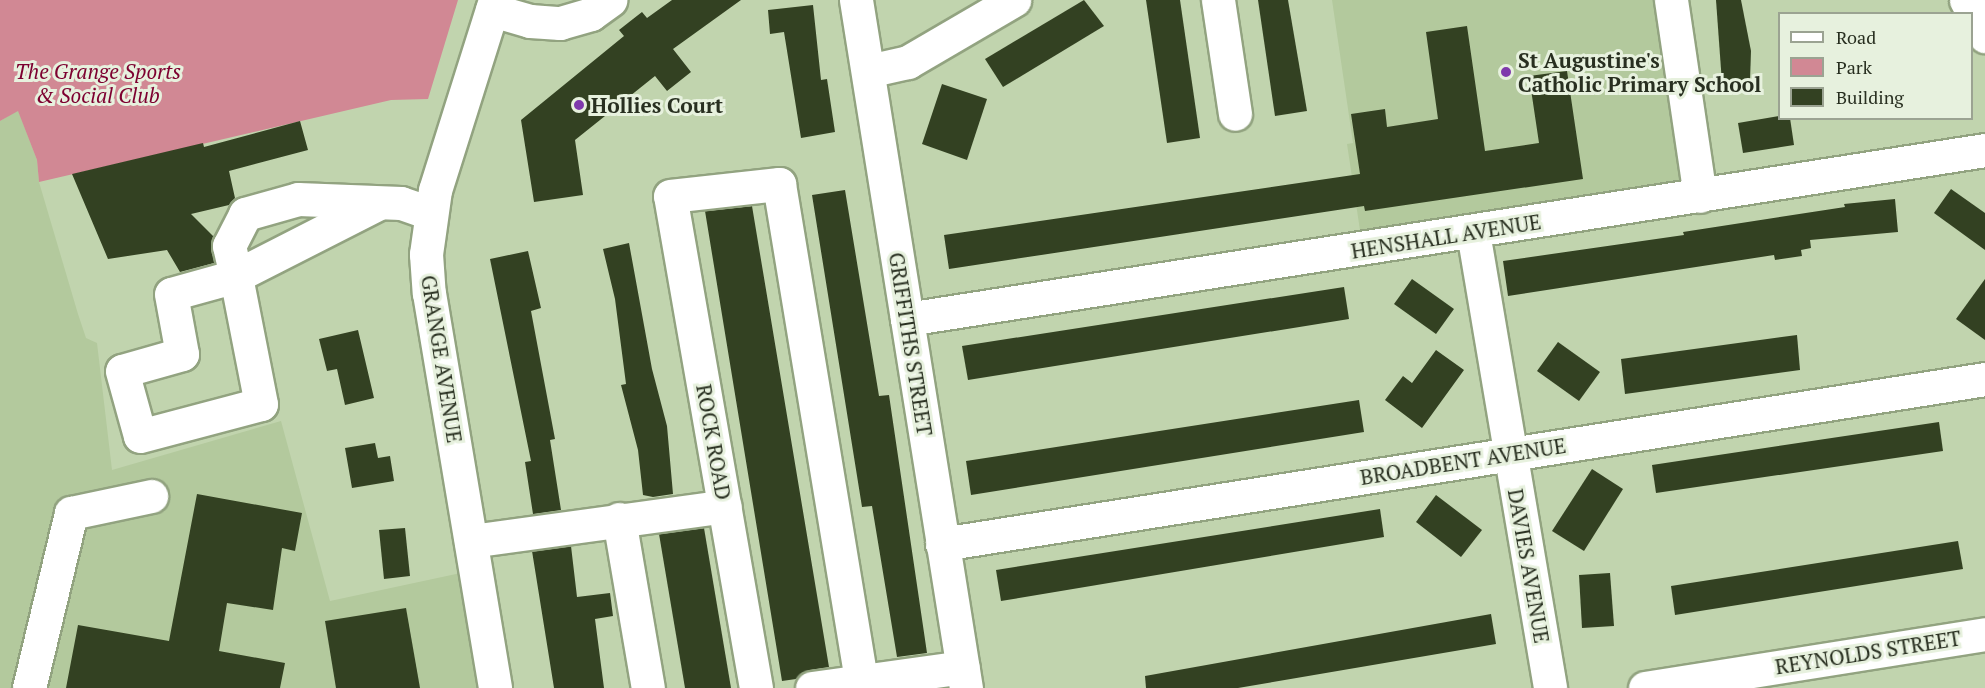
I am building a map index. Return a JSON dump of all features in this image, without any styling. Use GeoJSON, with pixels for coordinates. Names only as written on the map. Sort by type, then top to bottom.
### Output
{"type":"FeatureCollection","features":[{"type":"Feature","properties":{"kind":"street"},"geometry":{"type":"LineString","coordinates":[[493,5],[530,21],[560,23],[591,14],[610,0]]}},
{"type":"Feature","properties":{"kind":"street","name":"GRIFFITHS STREET"},"geometry":{"type":"LineString","coordinates":[[856,0],[964,678]]}},
{"type":"Feature","properties":{"kind":"street"},"geometry":{"type":"LineString","coordinates":[[868,71],[908,62],[1014,0]]}},
{"type":"Feature","properties":{"kind":"street"},"geometry":{"type":"LineString","coordinates":[[1218,0],[1235,114]]}},
{"type":"Feature","properties":{"kind":"street"},"geometry":{"type":"LineString","coordinates":[[1671,0],[1700,196]]}},
{"type":"Feature","properties":{"kind":"street","name":"GRANGE AVENUE"},"geometry":{"type":"LineString","coordinates":[[493,5],[430,213],[426,254],[429,293],[495,688]]}},
{"type":"Feature","properties":{"kind":"street"},"geometry":{"type":"LineString","coordinates":[[1973,13],[1985,36]]}},
{"type":"Feature","properties":{"kind":"street","name":"HENSHALL AVENUE"},"geometry":{"type":"LineString","coordinates":[[907,319],[1985,150]]}},
{"type":"Feature","properties":{"kind":"street","name":"ROCK ROAD"},"geometry":{"type":"LineString","coordinates":[[756,688],[670,196],[779,184],[861,680]]}},
{"type":"Feature","properties":{"kind":"street"},"geometry":{"type":"LineString","coordinates":[[379,203],[236,276],[171,294],[182,354],[122,371],[140,436],[261,404],[236,276],[229,246],[245,214],[298,199],[401,203],[430,213]]}},
{"type":"Feature","properties":{"kind":"street","name":"DAVIES AVENUE"},"geometry":{"type":"LineString","coordinates":[[1473,232],[1550,688]]}},
{"type":"Feature","properties":{"kind":"street","name":"BROADBENT AVENUE"},"geometry":{"type":"LineString","coordinates":[[942,544],[1509,453],[1985,380]]}},
{"type":"Feature","properties":{"kind":"street"},"geometry":{"type":"LineString","coordinates":[[29,688],[71,513],[151,496]]}},
{"type":"Feature","properties":{"kind":"street"},"geometry":{"type":"LineString","coordinates":[[471,541],[725,506]]}},
{"type":"Feature","properties":{"kind":"street"},"geometry":{"type":"LineString","coordinates":[[619,519],[648,688]]}},
{"type":"Feature","properties":{"kind":"street","name":"REYNOLDS STREET"},"geometry":{"type":"LineString","coordinates":[[1645,688],[1985,633]]}},
{"type":"Feature","properties":{"kind":"street"},"geometry":{"type":"LineString","coordinates":[[812,688],[861,680],[964,678]]}},
{"type":"Feature","properties":{"kind":"shaded area","name":"St Augustine's Catholic Primary School"},"geometry":{"type":"Polygon","coordinates":[[[1332,0],[1658,0],[1687,185],[1361,237],[1347,144],[1353,143],[1332,0]]]}},
{"type":"Feature","properties":{"kind":"shaded area"},"geometry":{"type":"Polygon","coordinates":[[[18,110],[37,160],[39,182],[86,338],[97,343],[112,470],[281,421],[330,601],[470,571],[484,688],[0,688],[0,121],[18,110]]]}},
{"type":"Feature","properties":{"kind":"green space","name":"The Grange Sports & Social Club"},"geometry":{"type":"Polygon","coordinates":[[[0,0],[458,0],[428,99],[391,100],[39,182],[37,160],[18,111],[0,121],[0,0]]]}},
{"type":"Feature","properties":{"kind":"building","name":"Hollies Court"},"geometry":{"type":"Polygon","coordinates":[[[672,0],[741,0],[673,49],[691,72],[667,91],[655,76],[575,140],[583,195],[534,202],[521,120],[624,36],[619,30],[642,12],[647,18],[672,0]]]}},
{"type":"Feature","properties":{"kind":"building"},"geometry":{"type":"Polygon","coordinates":[[[1084,0],[1104,26],[1003,87],[985,59],[1084,0]]]}},
{"type":"Feature","properties":{"kind":"building"},"geometry":{"type":"Polygon","coordinates":[[[1146,0],[1180,0],[1200,138],[1167,143],[1146,0]]]}},
{"type":"Feature","properties":{"kind":"building"},"geometry":{"type":"Polygon","coordinates":[[[1258,0],[1288,0],[1307,111],[1275,116],[1258,0]]]}},
{"type":"Feature","properties":{"kind":"building"},"geometry":{"type":"Polygon","coordinates":[[[1716,0],[1741,0],[1751,51],[1750,81],[1722,83],[1716,0]]]}},
{"type":"Feature","properties":{"kind":"building"},"geometry":{"type":"Polygon","coordinates":[[[813,5],[821,80],[827,79],[835,132],[801,138],[784,32],[770,34],[768,10],[813,5]]]}},
{"type":"Feature","properties":{"kind":"building"},"geometry":{"type":"Polygon","coordinates":[[[1467,26],[1485,151],[1539,143],[1529,76],[1567,71],[1583,179],[1365,211],[1364,206],[949,269],[944,235],[1360,174],[1351,114],[1385,109],[1387,127],[1438,119],[1426,32],[1467,26]]]}},
{"type":"Feature","properties":{"kind":"building"},"geometry":{"type":"Polygon","coordinates":[[[942,84],[987,99],[967,160],[922,144],[942,84]]]}},
{"type":"Feature","properties":{"kind":"building"},"geometry":{"type":"Polygon","coordinates":[[[1778,116],[1778,120],[1790,120],[1794,145],[1743,153],[1738,123],[1778,116]]]}},
{"type":"Feature","properties":{"kind":"building"},"geometry":{"type":"Polygon","coordinates":[[[300,121],[308,150],[229,171],[235,198],[229,205],[191,214],[213,236],[214,263],[180,272],[167,250],[108,259],[72,174],[203,143],[204,147],[300,121]]]}},
{"type":"Feature","properties":{"kind":"building"},"geometry":{"type":"Polygon","coordinates":[[[1951,189],[1985,213],[1985,250],[1934,213],[1951,189]]]}},
{"type":"Feature","properties":{"kind":"building"},"geometry":{"type":"Polygon","coordinates":[[[845,190],[879,396],[889,395],[927,653],[897,657],[872,506],[862,507],[812,195],[845,190]]]}},
{"type":"Feature","properties":{"kind":"building"},"geometry":{"type":"Polygon","coordinates":[[[1895,199],[1898,232],[1810,240],[1811,248],[1801,250],[1802,256],[1775,260],[1774,255],[1508,296],[1503,261],[1684,235],[1683,232],[1845,207],[1844,204],[1895,199]]]}},
{"type":"Feature","properties":{"kind":"building"},"geometry":{"type":"Polygon","coordinates":[[[752,206],[829,667],[809,670],[796,679],[782,681],[705,211],[752,206]]]}},
{"type":"Feature","properties":{"kind":"building"},"geometry":{"type":"Polygon","coordinates":[[[629,243],[652,369],[667,426],[673,494],[653,497],[643,495],[638,450],[621,385],[626,384],[615,299],[603,249],[629,243]]]}},
{"type":"Feature","properties":{"kind":"building"},"geometry":{"type":"Polygon","coordinates":[[[528,251],[541,308],[531,311],[555,439],[550,440],[561,510],[533,514],[525,462],[531,461],[490,259],[528,251]]]}},
{"type":"Feature","properties":{"kind":"building"},"geometry":{"type":"Polygon","coordinates":[[[1412,279],[1454,309],[1436,334],[1394,304],[1412,279]]]}},
{"type":"Feature","properties":{"kind":"building"},"geometry":{"type":"Polygon","coordinates":[[[1985,279],[1985,340],[1956,319],[1985,279]]]}},
{"type":"Feature","properties":{"kind":"building"},"geometry":{"type":"Polygon","coordinates":[[[1344,287],[1349,319],[968,380],[962,346],[1344,287]]]}},
{"type":"Feature","properties":{"kind":"building"},"geometry":{"type":"Polygon","coordinates":[[[358,330],[374,398],[345,405],[337,369],[327,371],[319,339],[358,330]]]}},
{"type":"Feature","properties":{"kind":"building"},"geometry":{"type":"Polygon","coordinates":[[[1797,335],[1800,370],[1625,394],[1621,359],[1797,335]]]}},
{"type":"Feature","properties":{"kind":"building"},"geometry":{"type":"Polygon","coordinates":[[[1558,342],[1600,372],[1579,401],[1537,371],[1558,342]]]}},
{"type":"Feature","properties":{"kind":"building"},"geometry":{"type":"Polygon","coordinates":[[[1436,350],[1464,370],[1422,428],[1385,400],[1403,376],[1412,383],[1436,350]]]}},
{"type":"Feature","properties":{"kind":"building"},"geometry":{"type":"Polygon","coordinates":[[[1359,400],[1364,432],[971,495],[966,461],[1359,400]]]}},
{"type":"Feature","properties":{"kind":"building"},"geometry":{"type":"Polygon","coordinates":[[[1939,422],[1943,451],[1656,493],[1652,465],[1939,422]]]}},
{"type":"Feature","properties":{"kind":"building"},"geometry":{"type":"Polygon","coordinates":[[[375,443],[378,458],[390,456],[394,481],[352,488],[345,448],[375,443]]]}},
{"type":"Feature","properties":{"kind":"building"},"geometry":{"type":"Polygon","coordinates":[[[1592,469],[1623,489],[1584,551],[1552,531],[1592,469]]]}},
{"type":"Feature","properties":{"kind":"building"},"geometry":{"type":"Polygon","coordinates":[[[197,494],[302,513],[295,551],[282,548],[273,610],[227,603],[219,651],[285,663],[280,688],[66,688],[78,625],[169,641],[197,494]]]}},
{"type":"Feature","properties":{"kind":"building"},"geometry":{"type":"Polygon","coordinates":[[[1436,495],[1482,530],[1461,557],[1416,522],[1436,495]]]}},
{"type":"Feature","properties":{"kind":"building"},"geometry":{"type":"Polygon","coordinates":[[[1380,509],[1384,537],[1001,601],[996,570],[1380,509]]]}},
{"type":"Feature","properties":{"kind":"building"},"geometry":{"type":"Polygon","coordinates":[[[405,528],[410,576],[384,579],[379,530],[405,528]]]}},
{"type":"Feature","properties":{"kind":"building"},"geometry":{"type":"Polygon","coordinates":[[[704,528],[731,688],[685,688],[659,534],[704,528]]]}},
{"type":"Feature","properties":{"kind":"building"},"geometry":{"type":"Polygon","coordinates":[[[1958,541],[1963,569],[1675,615],[1671,586],[1958,541]]]}},
{"type":"Feature","properties":{"kind":"building"},"geometry":{"type":"Polygon","coordinates":[[[571,546],[577,597],[610,593],[613,616],[595,619],[604,688],[554,688],[532,551],[571,546]]]}},
{"type":"Feature","properties":{"kind":"building"},"geometry":{"type":"Polygon","coordinates":[[[1610,573],[1614,626],[1582,628],[1579,575],[1610,573]]]}},
{"type":"Feature","properties":{"kind":"building"},"geometry":{"type":"Polygon","coordinates":[[[406,608],[420,688],[336,688],[325,621],[406,608]]]}},
{"type":"Feature","properties":{"kind":"building"},"geometry":{"type":"Polygon","coordinates":[[[1491,614],[1496,644],[1238,688],[1146,688],[1145,676],[1491,614]]]}},
{"type":"Feature","properties":{"kind":"place","name":"St Augustine's Catholic Primary School"},"geometry":{"type":"Point","coordinates":[1506,72]}},
{"type":"Feature","properties":{"kind":"place","name":"Hollies Court"},"geometry":{"type":"Point","coordinates":[579,105]}}]}
